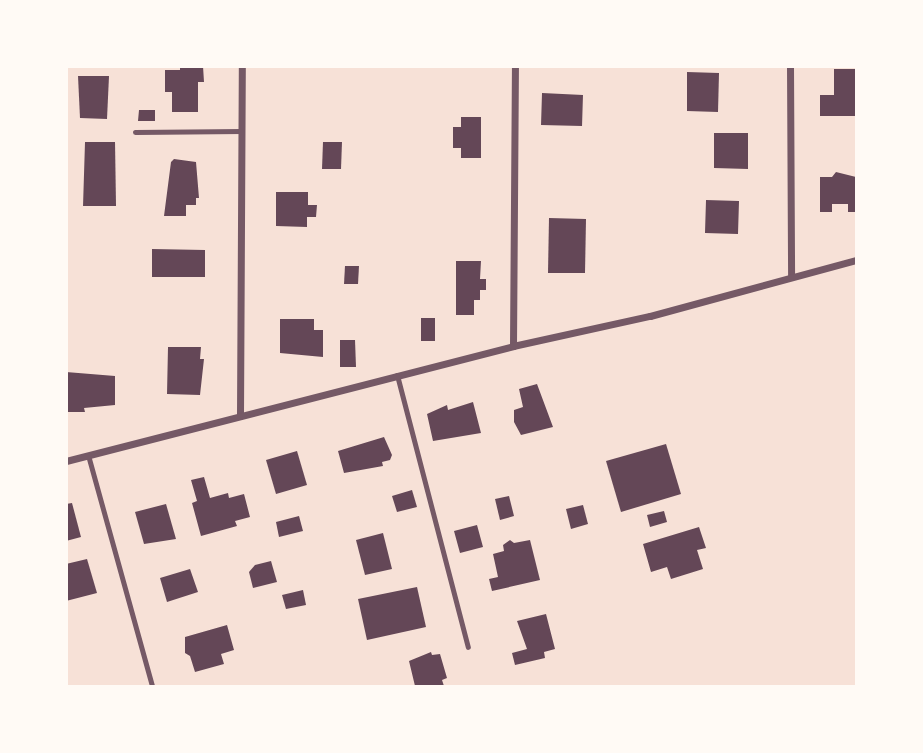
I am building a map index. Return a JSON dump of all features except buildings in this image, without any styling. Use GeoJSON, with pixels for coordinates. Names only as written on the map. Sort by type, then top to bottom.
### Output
{"type":"FeatureCollection","features":[{"type":"Feature","properties":{"kind":"street"},"geometry":{"type":"LineString","coordinates":[[240,416],[242,66]]}},
{"type":"Feature","properties":{"kind":"street"},"geometry":{"type":"LineString","coordinates":[[513,346],[515,66]]}},
{"type":"Feature","properties":{"kind":"street"},"geometry":{"type":"LineString","coordinates":[[790,66],[791,276]]}},
{"type":"Feature","properties":{"kind":"street"},"geometry":{"type":"LineString","coordinates":[[66,461],[513,346],[650,316],[856,260]]}},
{"type":"Feature","properties":{"kind":"lane"},"geometry":{"type":"LineString","coordinates":[[135,132],[242,131]]}},
{"type":"Feature","properties":{"kind":"lane"},"geometry":{"type":"LineString","coordinates":[[397,375],[468,647]]}},
{"type":"Feature","properties":{"kind":"lane"},"geometry":{"type":"LineString","coordinates":[[88,455],[152,687]]}}]}
